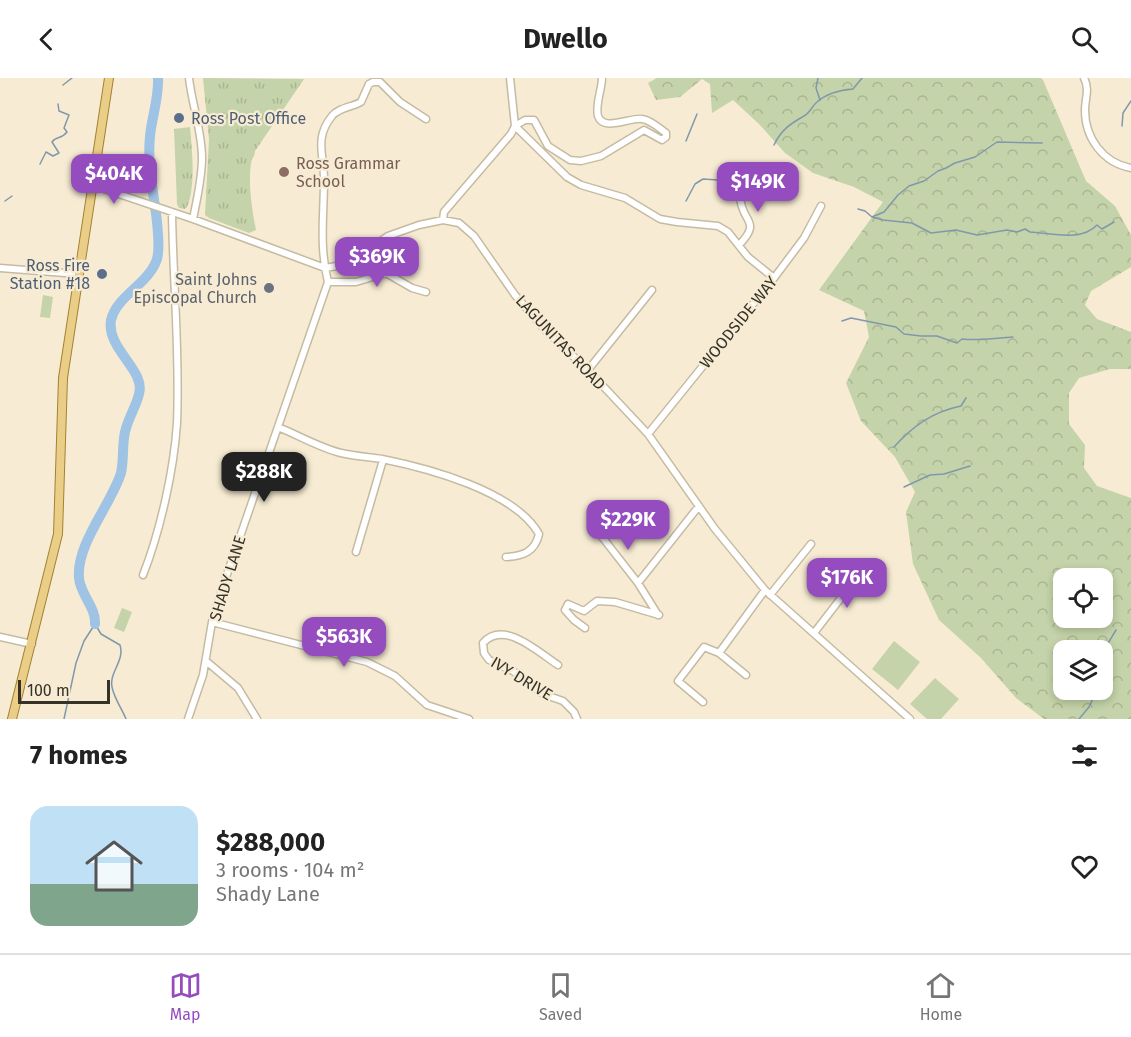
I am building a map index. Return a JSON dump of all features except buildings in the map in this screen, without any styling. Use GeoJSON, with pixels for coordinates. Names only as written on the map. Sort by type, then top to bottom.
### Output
{"type":"FeatureCollection","features":[{"type":"Feature","properties":{"kind":"main road"},"geometry":{"type":"LineString","coordinates":[[12,719],[58,534],[62,392],[109,78]]}},
{"type":"Feature","properties":{"kind":"street"},"geometry":{"type":"LineString","coordinates":[[189,78],[202,157],[199,191],[193,219]]}},
{"type":"Feature","properties":{"kind":"street"},"geometry":{"type":"LineString","coordinates":[[92,184],[324,268],[336,267],[354,261],[387,236],[443,220],[444,212],[511,134],[514,126],[510,78]]}},
{"type":"Feature","properties":{"kind":"street"},"geometry":{"type":"LineString","coordinates":[[514,126],[525,120],[534,120],[549,146],[570,160],[581,161],[601,156],[644,130],[662,140],[666,137],[666,133],[660,128],[643,119],[614,123],[605,123],[600,119],[597,114],[602,78]]}},
{"type":"Feature","properties":{"kind":"street"},"geometry":{"type":"LineString","coordinates":[[1084,78],[1088,90],[1085,109],[1092,141],[1113,162],[1131,168]]}},
{"type":"Feature","properties":{"kind":"street"},"geometry":{"type":"LineString","coordinates":[[426,119],[400,102],[380,82],[371,80],[363,100],[335,113],[323,131],[320,152],[324,176],[321,223],[324,268],[328,282],[356,282],[386,273],[412,288],[426,292]]}},
{"type":"Feature","properties":{"kind":"street"},"geometry":{"type":"LineString","coordinates":[[514,126],[567,177],[581,185],[625,198],[660,219],[718,226],[728,232],[748,256],[774,278]]}},
{"type":"Feature","properties":{"kind":"street"},"geometry":{"type":"LineString","coordinates":[[739,246],[751,232],[740,196],[762,168]]}},
{"type":"Feature","properties":{"kind":"street","name":"WOODSIDE WAY"},"geometry":{"type":"LineString","coordinates":[[648,434],[774,278],[804,238],[821,206]]}},
{"type":"Feature","properties":{"kind":"street"},"geometry":{"type":"LineString","coordinates":[[142,575],[158,528],[177,426],[172,212]]}},
{"type":"Feature","properties":{"kind":"street","name":"LAGUNITAS ROAD"},"geometry":{"type":"LineString","coordinates":[[443,220],[459,223],[474,236],[515,295],[545,330],[588,370],[648,434],[699,506],[768,592],[910,719]]}},
{"type":"Feature","properties":{"kind":"street"},"geometry":{"type":"LineString","coordinates":[[0,267],[78,274]]}},
{"type":"Feature","properties":{"kind":"street","name":"SHADY LANE"},"geometry":{"type":"LineString","coordinates":[[188,719],[198,692],[212,622],[227,573],[328,282]]}},
{"type":"Feature","properties":{"kind":"street"},"geometry":{"type":"LineString","coordinates":[[588,370],[652,290]]}},
{"type":"Feature","properties":{"kind":"street"},"geometry":{"type":"LineString","coordinates":[[278,427],[339,453],[383,460],[454,477],[504,501],[528,520],[539,534],[537,542],[528,553],[506,557]]}},
{"type":"Feature","properties":{"kind":"street"},"geometry":{"type":"LineString","coordinates":[[356,552],[383,460]]}},
{"type":"Feature","properties":{"kind":"street"},"geometry":{"type":"LineString","coordinates":[[638,583],[699,506]]}},
{"type":"Feature","properties":{"kind":"street"},"geometry":{"type":"LineString","coordinates":[[585,628],[565,610],[568,604],[584,611],[597,601],[615,602],[659,615],[638,583],[599,533]]}},
{"type":"Feature","properties":{"kind":"street"},"geometry":{"type":"LineString","coordinates":[[719,653],[768,592],[811,544]]}},
{"type":"Feature","properties":{"kind":"street"},"geometry":{"type":"LineString","coordinates":[[814,633],[861,572]]}},
{"type":"Feature","properties":{"kind":"street"},"geometry":{"type":"LineString","coordinates":[[212,622],[367,662],[395,676],[427,705],[469,719]]}},
{"type":"Feature","properties":{"kind":"street","name":"IVY DRIVE"},"geometry":{"type":"LineString","coordinates":[[558,665],[516,636],[496,634],[483,643],[484,653],[489,660],[513,671],[543,694],[562,701],[574,712],[577,719]]}},
{"type":"Feature","properties":{"kind":"street"},"geometry":{"type":"LineString","coordinates":[[0,637],[32,644]]}},
{"type":"Feature","properties":{"kind":"street"},"geometry":{"type":"LineString","coordinates":[[703,702],[678,681],[704,647],[719,653],[746,675]]}},
{"type":"Feature","properties":{"kind":"street"},"geometry":{"type":"LineString","coordinates":[[206,661],[238,688],[257,719]]}},
{"type":"Feature","properties":{"kind":"green space"},"geometry":{"type":"Polygon","coordinates":[[[203,78],[304,79],[255,151],[251,163],[250,180],[256,230],[249,233],[205,215],[209,139],[203,78]]]}},
{"type":"Feature","properties":{"kind":"green space"},"geometry":{"type":"Polygon","coordinates":[[[657,78],[1041,78],[1043,80],[1086,181],[1115,206],[1131,235],[1131,267],[1091,291],[1085,305],[1097,319],[1131,332],[1131,369],[1110,369],[1079,378],[1069,393],[1069,424],[1085,445],[1084,468],[1097,486],[1131,498],[1131,719],[1044,719],[1016,698],[981,658],[939,620],[913,564],[906,512],[915,492],[895,457],[861,421],[846,383],[869,337],[864,311],[819,290],[883,202],[854,187],[813,173],[785,153],[733,100],[712,113],[710,84],[702,79],[680,97],[656,100],[648,83],[657,78]]]}},
{"type":"Feature","properties":{"kind":"green space"},"geometry":{"type":"Polygon","coordinates":[[[190,127],[192,189],[185,209],[179,208],[177,204],[174,129],[190,127]]]}},
{"type":"Feature","properties":{"kind":"green space"},"geometry":{"type":"Polygon","coordinates":[[[43,295],[53,297],[50,318],[40,317],[43,295]]]}},
{"type":"Feature","properties":{"kind":"green space"},"geometry":{"type":"Polygon","coordinates":[[[122,608],[132,612],[124,632],[114,628],[122,608]]]}},
{"type":"Feature","properties":{"kind":"green space"},"geometry":{"type":"Polygon","coordinates":[[[894,641],[920,662],[898,690],[872,669],[894,641]]]}},
{"type":"Feature","properties":{"kind":"green space"},"geometry":{"type":"Polygon","coordinates":[[[935,678],[959,699],[941,719],[927,719],[910,704],[935,678]]]}},
{"type":"Feature","properties":{"kind":"waterway"},"geometry":{"type":"LineString","coordinates":[[63,85],[72,78]]}},
{"type":"Feature","properties":{"kind":"waterway"},"geometry":{"type":"LineString","coordinates":[[95,624],[93,612],[80,584],[80,565],[88,538],[121,473],[125,432],[139,394],[140,385],[137,376],[114,340],[111,320],[120,303],[153,268],[158,255],[158,231],[149,147],[158,78]]}},
{"type":"Feature","properties":{"kind":"waterway"},"geometry":{"type":"LineString","coordinates":[[818,78],[816,88],[820,100]]}},
{"type":"Feature","properties":{"kind":"waterway"},"geometry":{"type":"LineString","coordinates":[[774,145],[786,128],[806,115],[821,99],[834,92],[853,89],[862,78]]}},
{"type":"Feature","properties":{"kind":"waterway"},"geometry":{"type":"LineString","coordinates":[[1122,126],[1123,113],[1131,101]]}},
{"type":"Feature","properties":{"kind":"waterway"},"geometry":{"type":"LineString","coordinates":[[40,164],[46,152],[53,156],[59,153],[52,142],[67,132],[64,128],[69,115],[59,111],[58,104]]}},
{"type":"Feature","properties":{"kind":"waterway"},"geometry":{"type":"LineString","coordinates":[[686,141],[697,114]]}},
{"type":"Feature","properties":{"kind":"waterway"},"geometry":{"type":"LineString","coordinates":[[872,217],[884,212],[909,186],[924,181],[955,163],[975,157],[997,142],[1042,143]]}},
{"type":"Feature","properties":{"kind":"waterway"},"geometry":{"type":"LineString","coordinates":[[686,201],[695,184],[703,179],[733,181],[753,167]]}},
{"type":"Feature","properties":{"kind":"waterway"},"geometry":{"type":"LineString","coordinates":[[5,201],[12,196]]}},
{"type":"Feature","properties":{"kind":"waterway"},"geometry":{"type":"LineString","coordinates":[[858,209],[883,220],[912,223],[931,233],[956,230],[977,235],[1007,230],[1017,232],[1025,229],[1030,232],[1075,235],[1097,225],[1102,229],[1114,222]]}},
{"type":"Feature","properties":{"kind":"waterway"},"geometry":{"type":"LineString","coordinates":[[842,321],[851,318],[896,327],[904,334],[937,336],[957,343],[962,339],[1013,337]]}},
{"type":"Feature","properties":{"kind":"waterway"},"geometry":{"type":"LineString","coordinates":[[894,447],[924,421],[941,412],[961,406],[966,398]]}},
{"type":"Feature","properties":{"kind":"waterway"},"geometry":{"type":"LineString","coordinates":[[904,487],[930,475],[944,474],[970,466]]}},
{"type":"Feature","properties":{"kind":"waterway"},"geometry":{"type":"LineString","coordinates":[[64,719],[76,663],[84,641],[95,624],[101,634],[120,645],[121,651],[112,687],[126,719]]}},
{"type":"Feature","properties":{"kind":"waterway"},"geometry":{"type":"LineString","coordinates":[[1110,640],[1116,630]]}},
{"type":"Feature","properties":{"kind":"waterway"},"geometry":{"type":"LineString","coordinates":[[1079,719],[1092,700]]}},
{"type":"Feature","properties":{"kind":"place","name":"Ross Post Office"},"geometry":{"type":"Point","coordinates":[179,118]}},
{"type":"Feature","properties":{"kind":"place","name":"Ross Grammar School"},"geometry":{"type":"Point","coordinates":[284,172]}},
{"type":"Feature","properties":{"kind":"place","name":"Ross Fire Station #18"},"geometry":{"type":"Point","coordinates":[102,274]}},
{"type":"Feature","properties":{"kind":"place","name":"Saint Johns Episcopal Church"},"geometry":{"type":"Point","coordinates":[269,288]}}]}
